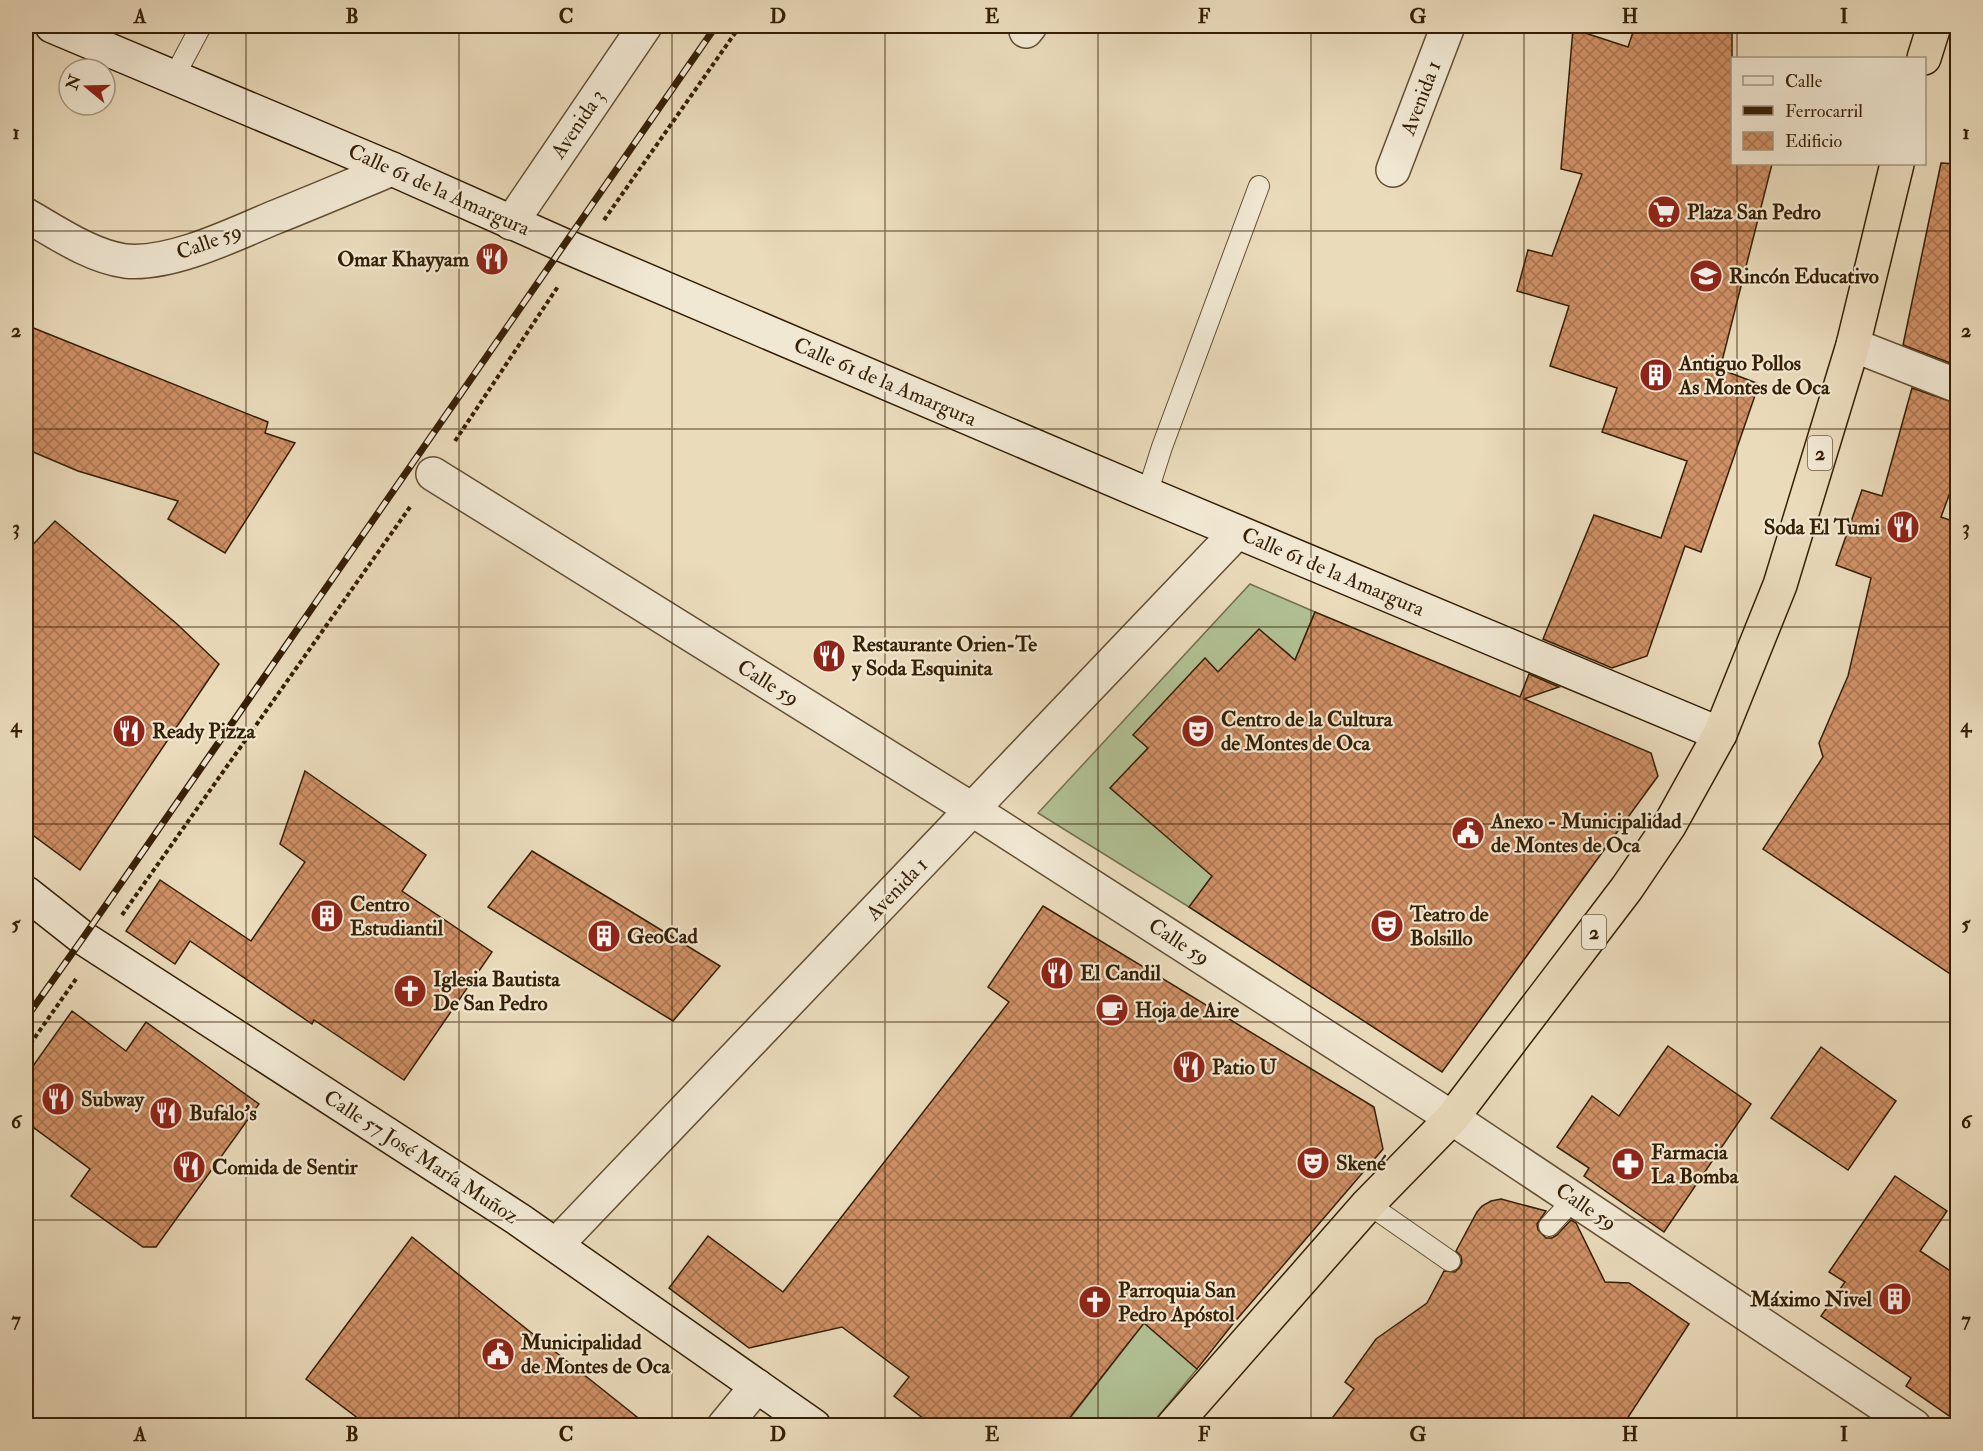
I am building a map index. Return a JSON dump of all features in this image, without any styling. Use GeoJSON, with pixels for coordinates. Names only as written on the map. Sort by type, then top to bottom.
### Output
{"type":"FeatureCollection","features":[{"type":"Feature","properties":{"kind":"highway"},"geometry":{"type":"LineString","coordinates":[[1924,57],[1934,26]]}},
{"type":"Feature","properties":{"kind":"highway","name":"2"},"geometry":{"type":"LineString","coordinates":[[1173,1425],[1368,1204],[1452,1118],[1627,888],[1669,826],[1720,734],[1780,585],[1853,345],[1897,165]]}},
{"type":"Feature","properties":{"kind":"street","name":"Calle 61 de la Amargura"},"geometry":{"type":"LineString","coordinates":[[52,26],[392,169],[581,253],[1147,494],[1720,734]]}},
{"type":"Feature","properties":{"kind":"street","name":"Avenida 3"},"geometry":{"type":"LineString","coordinates":[[512,223],[645,26]]}},
{"type":"Feature","properties":{"kind":"street","name":"Avenida 1"},"geometry":{"type":"LineString","coordinates":[[1393,170],[1448,26]]}},
{"type":"Feature","properties":{"kind":"street","name":"Calle 59"},"geometry":{"type":"LineString","coordinates":[[26,215],[94,252],[124,261],[148,261],[165,258],[227,237],[392,169]]}},
{"type":"Feature","properties":{"kind":"street"},"geometry":{"type":"LineString","coordinates":[[1853,345],[1958,386]]}},
{"type":"Feature","properties":{"kind":"street","name":"Calle 59"},"geometry":{"type":"LineString","coordinates":[[433,474],[973,810],[1452,1118],[1914,1425]]}},
{"type":"Feature","properties":{"kind":"street","name":"Avenida 1"},"geometry":{"type":"LineString","coordinates":[[556,1245],[1237,532]]}},
{"type":"Feature","properties":{"kind":"street","name":"Calle 57 José María Muñoz"},"geometry":{"type":"LineString","coordinates":[[26,893],[54,918],[98,948],[556,1245],[814,1425]]}},
{"type":"Feature","properties":{"kind":"street"},"geometry":{"type":"LineString","coordinates":[[724,1425],[757,1386]]}},
{"type":"Feature","properties":{"kind":"lane"},"geometry":{"type":"LineString","coordinates":[[174,76],[201,26]]}},
{"type":"Feature","properties":{"kind":"lane"},"geometry":{"type":"LineString","coordinates":[[1147,494],[1162,447],[1259,186]]}},
{"type":"Feature","properties":{"kind":"lane"},"geometry":{"type":"LineString","coordinates":[[1549,1226],[1574,1199]]}},
{"type":"Feature","properties":{"kind":"lane"},"geometry":{"type":"LineString","coordinates":[[1368,1204],[1450,1261]]}},
{"type":"Feature","properties":{"kind":"path"},"geometry":{"type":"LineString","coordinates":[[26,1050],[433,474],[581,253],[740,26]]}},
{"type":"Feature","properties":{"kind":"green space"},"geometry":{"type":"Polygon","coordinates":[[[1250,584],[1315,612],[1290,672],[1281,785],[1189,907],[1038,813],[1250,584]],[[1259,630],[1218,672],[1205,658],[1134,735],[1148,748],[1111,788],[1288,663],[1290,655],[1259,630]]]}},
{"type":"Feature","properties":{"kind":"green space"},"geometry":{"type":"Polygon","coordinates":[[[1144,1323],[1197,1369],[1151,1425],[1064,1426],[1144,1323]]]}},
{"type":"Feature","properties":{"kind":"building","name":"Plaza San Pedro"},"geometry":{"type":"Polygon","coordinates":[[[1635,26],[1732,26],[1731,165],[1772,165],[1720,369],[1759,384],[1701,552],[1685,546],[1647,656],[1612,668],[1543,639],[1594,515],[1661,538],[1687,461],[1602,432],[1617,388],[1550,366],[1569,306],[1517,291],[1528,250],[1552,256],[1582,174],[1561,169],[1573,29],[1628,47],[1635,26]]]}},
{"type":"Feature","properties":{"kind":"building"},"geometry":{"type":"Polygon","coordinates":[[[1941,163],[1958,164],[1958,366],[1903,345],[1941,163]]]}},
{"type":"Feature","properties":{"kind":"building"},"geometry":{"type":"Polygon","coordinates":[[[26,325],[268,422],[265,433],[295,443],[225,553],[168,519],[178,501],[78,471],[26,449],[26,325]]]}},
{"type":"Feature","properties":{"kind":"building"},"geometry":{"type":"Polygon","coordinates":[[[1912,388],[1958,404],[1958,471],[1941,517],[1958,523],[1958,979],[1763,849],[1823,757],[1819,743],[1848,676],[1871,578],[1836,565],[1862,490],[1882,496],[1912,388]]]}},
{"type":"Feature","properties":{"kind":"building"},"geometry":{"type":"Polygon","coordinates":[[[55,521],[177,624],[219,664],[80,870],[26,830],[26,552],[55,521]]]}},
{"type":"Feature","properties":{"kind":"building"},"geometry":{"type":"Polygon","coordinates":[[[1315,612],[1520,697],[1529,674],[1559,687],[1524,699],[1651,753],[1658,776],[1442,1072],[1189,907],[1212,876],[1110,788],[1148,748],[1133,735],[1205,658],[1218,672],[1259,629],[1295,660],[1315,612]]]}},
{"type":"Feature","properties":{"kind":"building"},"geometry":{"type":"Polygon","coordinates":[[[305,771],[426,855],[402,891],[492,952],[404,1080],[314,1020],[312,1024],[190,941],[175,964],[126,931],[160,880],[251,941],[305,862],[280,844],[305,771]]]}},
{"type":"Feature","properties":{"kind":"building","name":"GeoCad"},"geometry":{"type":"Polygon","coordinates":[[[532,851],[720,966],[673,1021],[488,907],[532,851]]]}},
{"type":"Feature","properties":{"kind":"building"},"geometry":{"type":"Polygon","coordinates":[[[1043,906],[1374,1107],[1383,1149],[1197,1369],[1144,1323],[1064,1425],[932,1425],[894,1396],[909,1377],[842,1327],[749,1348],[669,1288],[708,1236],[783,1292],[1009,1002],[988,987],[1043,906]]]}},
{"type":"Feature","properties":{"kind":"building"},"geometry":{"type":"Polygon","coordinates":[[[72,1011],[126,1051],[146,1022],[259,1104],[156,1247],[143,1247],[71,1196],[90,1169],[26,1122],[26,1076],[72,1011]]]}},
{"type":"Feature","properties":{"kind":"building"},"geometry":{"type":"Polygon","coordinates":[[[1668,1046],[1751,1104],[1664,1232],[1584,1176],[1589,1168],[1557,1147],[1592,1096],[1619,1116],[1668,1046]]]}},
{"type":"Feature","properties":{"kind":"building"},"geometry":{"type":"Polygon","coordinates":[[[1821,1047],[1896,1101],[1848,1170],[1771,1118],[1821,1047]]]}},
{"type":"Feature","properties":{"kind":"building","name":"Máximo Nivel"},"geometry":{"type":"Polygon","coordinates":[[[1895,1176],[1947,1211],[1920,1251],[1958,1276],[1958,1422],[1906,1386],[1911,1378],[1821,1316],[1845,1282],[1829,1272],[1895,1176]]]}},
{"type":"Feature","properties":{"kind":"building"},"geometry":{"type":"Polygon","coordinates":[[[1501,1199],[1546,1211],[1537,1224],[1538,1230],[1546,1238],[1557,1235],[1571,1220],[1576,1223],[1605,1282],[1629,1283],[1689,1324],[1623,1425],[1327,1425],[1354,1389],[1345,1382],[1376,1339],[1427,1303],[1444,1271],[1455,1272],[1459,1268],[1462,1263],[1461,1256],[1456,1251],[1477,1212],[1491,1201],[1501,1199]]]}},
{"type":"Feature","properties":{"kind":"building"},"geometry":{"type":"Polygon","coordinates":[[[412,1237],[647,1425],[367,1425],[306,1379],[412,1237]]]}},
{"type":"Feature","properties":{"kind":"railway"},"geometry":{"type":"LineString","coordinates":[[26,1018],[716,26]]}},
{"type":"Feature","properties":{"kind":"place","name":"Plaza San Pedro"},"geometry":{"type":"Point","coordinates":[1664,212]}},
{"type":"Feature","properties":{"kind":"place","name":"Omar Khayyam"},"geometry":{"type":"Point","coordinates":[492,259]}},
{"type":"Feature","properties":{"kind":"place","name":"Rincón Educativo"},"geometry":{"type":"Point","coordinates":[1706,276]}},
{"type":"Feature","properties":{"kind":"place","name":"Antiguo Pollos As Montes de Oca"},"geometry":{"type":"Point","coordinates":[1656,375]}},
{"type":"Feature","properties":{"kind":"place","name":"Soda El Tumi"},"geometry":{"type":"Point","coordinates":[1903,527]}},
{"type":"Feature","properties":{"kind":"place","name":"Restaurante Orien-Te y Soda Esquinita"},"geometry":{"type":"Point","coordinates":[829,656]}},
{"type":"Feature","properties":{"kind":"place","name":"Ready Pizza"},"geometry":{"type":"Point","coordinates":[129,731]}},
{"type":"Feature","properties":{"kind":"place","name":"Centro de la Cultura de Montes de Oca"},"geometry":{"type":"Point","coordinates":[1198,731]}},
{"type":"Feature","properties":{"kind":"place","name":"Anexo - Municipalidad de Montes de Oca"},"geometry":{"type":"Point","coordinates":[1468,833]}},
{"type":"Feature","properties":{"kind":"place","name":"Centro Estudiantil"},"geometry":{"type":"Point","coordinates":[327,916]}},
{"type":"Feature","properties":{"kind":"place","name":"Teatro de Bolsillo"},"geometry":{"type":"Point","coordinates":[1387,926]}},
{"type":"Feature","properties":{"kind":"place","name":"GeoCad"},"geometry":{"type":"Point","coordinates":[604,936]}},
{"type":"Feature","properties":{"kind":"place","name":"El Candil"},"geometry":{"type":"Point","coordinates":[1057,973]}},
{"type":"Feature","properties":{"kind":"place","name":"Iglesia Bautista De San Pedro"},"geometry":{"type":"Point","coordinates":[410,991]}},
{"type":"Feature","properties":{"kind":"place","name":"Hoja de Aire"},"geometry":{"type":"Point","coordinates":[1112,1010]}},
{"type":"Feature","properties":{"kind":"place","name":"Patio U"},"geometry":{"type":"Point","coordinates":[1189,1067]}},
{"type":"Feature","properties":{"kind":"place","name":"Subway"},"geometry":{"type":"Point","coordinates":[58,1099]}},
{"type":"Feature","properties":{"kind":"place","name":"Bufalo's"},"geometry":{"type":"Point","coordinates":[166,1113]}},
{"type":"Feature","properties":{"kind":"place","name":"Skené"},"geometry":{"type":"Point","coordinates":[1313,1163]}},
{"type":"Feature","properties":{"kind":"place","name":"Farmacia La Bomba"},"geometry":{"type":"Point","coordinates":[1628,1164]}},
{"type":"Feature","properties":{"kind":"place","name":"Comida de Sentir"},"geometry":{"type":"Point","coordinates":[189,1167]}},
{"type":"Feature","properties":{"kind":"place","name":"Máximo Nivel"},"geometry":{"type":"Point","coordinates":[1895,1299]}},
{"type":"Feature","properties":{"kind":"place","name":"Parroquia San Pedro Apóstol"},"geometry":{"type":"Point","coordinates":[1095,1302]}},
{"type":"Feature","properties":{"kind":"place","name":"Municipalidad de Montes de Oca"},"geometry":{"type":"Point","coordinates":[498,1354]}}]}
